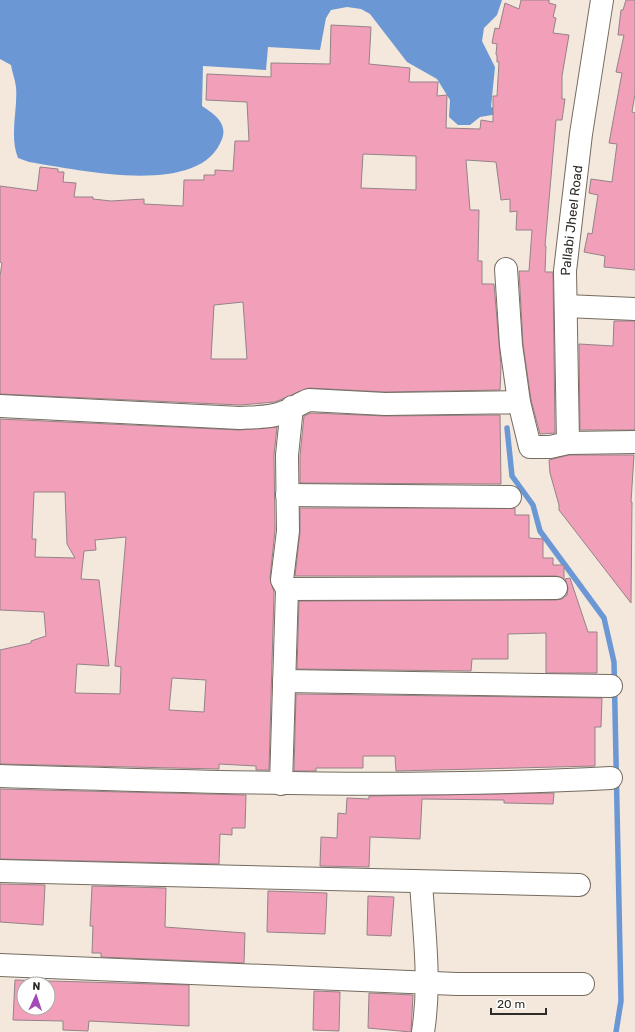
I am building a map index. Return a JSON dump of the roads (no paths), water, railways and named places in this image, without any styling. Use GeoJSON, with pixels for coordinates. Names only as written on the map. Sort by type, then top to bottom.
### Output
{"type":"FeatureCollection","features":[{"type":"Feature","properties":{"kind":"street","name":"Pallabi Jheel Road"},"geometry":{"type":"LineString","coordinates":[[568,443],[565,271],[581,134],[602,0]]}},
{"type":"Feature","properties":{"kind":"street"},"geometry":{"type":"LineString","coordinates":[[506,269],[512,351],[518,402],[530,447],[550,447],[568,443],[635,442]]}},
{"type":"Feature","properties":{"kind":"street"},"geometry":{"type":"LineString","coordinates":[[566,306],[635,309]]}},
{"type":"Feature","properties":{"kind":"street"},"geometry":{"type":"LineString","coordinates":[[0,406],[240,418],[284,412],[309,400],[385,404],[518,402]]}},
{"type":"Feature","properties":{"kind":"street"},"geometry":{"type":"LineString","coordinates":[[281,784],[287,589],[282,580],[288,531],[287,455],[292,407]]}},
{"type":"Feature","properties":{"kind":"street"},"geometry":{"type":"LineString","coordinates":[[287,495],[510,497]]}},
{"type":"Feature","properties":{"kind":"street"},"geometry":{"type":"LineString","coordinates":[[287,589],[556,588]]}},
{"type":"Feature","properties":{"kind":"street"},"geometry":{"type":"LineString","coordinates":[[284,681],[611,686]]}},
{"type":"Feature","properties":{"kind":"street"},"geometry":{"type":"LineString","coordinates":[[0,776],[281,784],[557,781],[611,778]]}},
{"type":"Feature","properties":{"kind":"street"},"geometry":{"type":"LineString","coordinates":[[0,871],[579,885]]}},
{"type":"Feature","properties":{"kind":"street"},"geometry":{"type":"LineString","coordinates":[[421,882],[428,983],[423,1032]]}},
{"type":"Feature","properties":{"kind":"street"},"geometry":{"type":"LineString","coordinates":[[0,965],[428,983],[583,984]]}},
{"type":"Feature","properties":{"kind":"water"},"geometry":{"type":"Polygon","coordinates":[[[0,0],[502,0],[497,15],[484,28],[482,41],[495,67],[491,107],[500,110],[498,114],[480,117],[470,125],[458,125],[449,117],[450,100],[437,79],[407,62],[370,14],[361,9],[347,7],[331,10],[326,18],[320,50],[268,47],[266,70],[203,66],[202,106],[219,120],[223,128],[223,133],[222,139],[209,158],[189,169],[164,174],[135,176],[105,174],[29,162],[18,158],[15,149],[14,131],[16,87],[11,65],[0,59],[0,0]]]}},
{"type":"Feature","properties":{"kind":"waterway"},"geometry":{"type":"LineString","coordinates":[[507,428],[512,476],[533,505],[540,531],[604,618],[614,662],[621,1001],[616,1032]]}}]}
